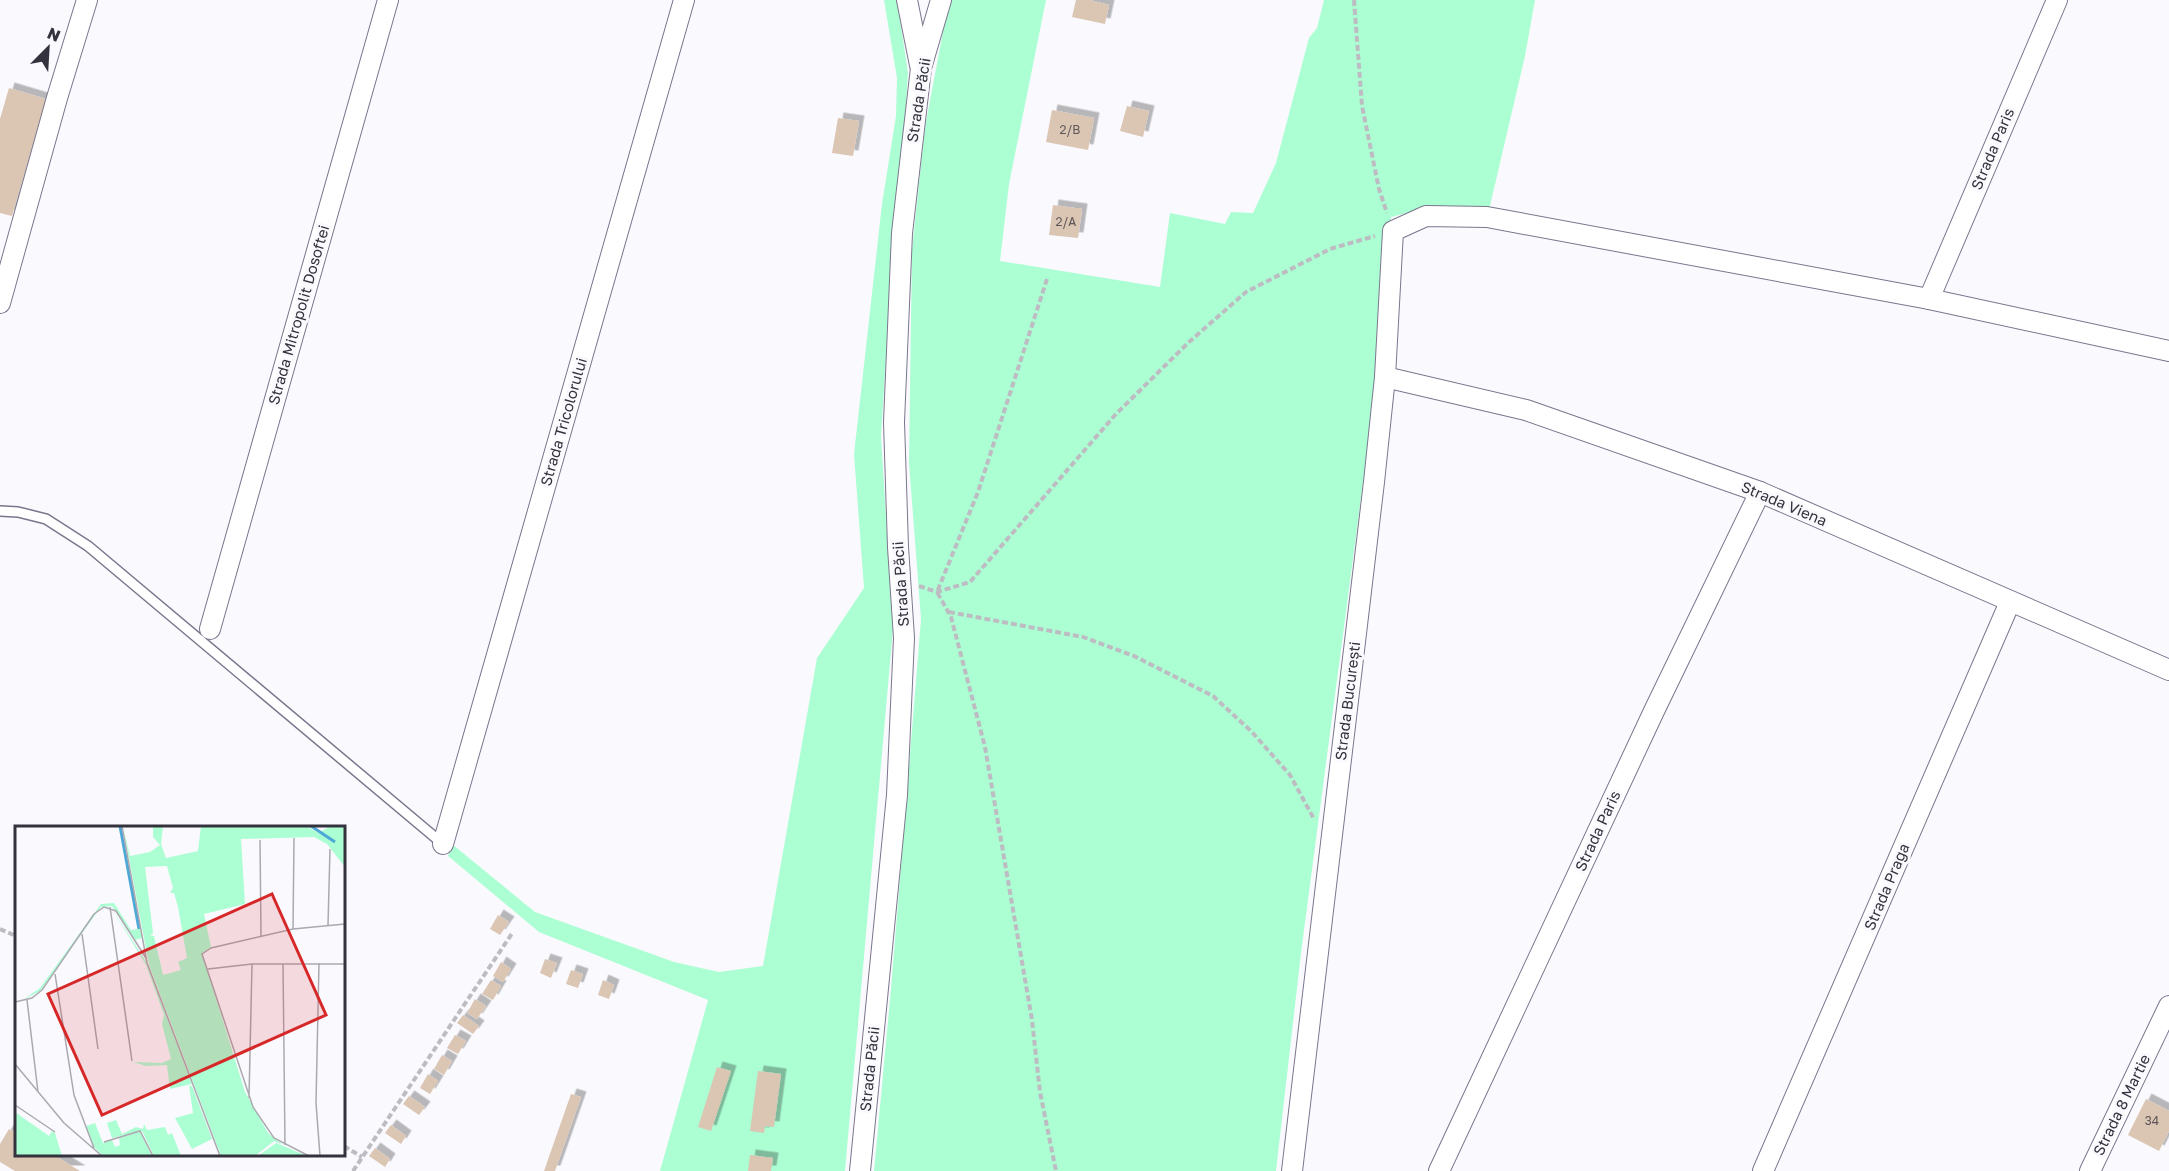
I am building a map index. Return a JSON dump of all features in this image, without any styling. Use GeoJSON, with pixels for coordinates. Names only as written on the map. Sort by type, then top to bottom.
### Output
{"type":"FeatureCollection","features":[{"type":"Feature","properties":{"kind":"street"},"geometry":{"type":"LineString","coordinates":[[0,303],[87,0]]}},
{"type":"Feature","properties":{"kind":"street","name":"Strada Mitropolit Dosoftei"},"geometry":{"type":"LineString","coordinates":[[210,629],[388,0]]}},
{"type":"Feature","properties":{"kind":"street","name":"Strada Tricolorului"},"geometry":{"type":"LineString","coordinates":[[443,844],[684,0]]}},
{"type":"Feature","properties":{"kind":"street"},"geometry":{"type":"LineString","coordinates":[[907,0],[921,68]]}},
{"type":"Feature","properties":{"kind":"street","name":"Strada Păcii"},"geometry":{"type":"LineString","coordinates":[[860,1171],[897,795],[904,638],[894,422],[902,233],[921,68],[941,0]]}},
{"type":"Feature","properties":{"kind":"street","name":"Strada Paris"},"geometry":{"type":"LineString","coordinates":[[1929,298],[2057,0]]}},
{"type":"Feature","properties":{"kind":"street"},"geometry":{"type":"LineString","coordinates":[[1393,231],[1426,216],[1488,217],[1929,298],[2169,351]]}},
{"type":"Feature","properties":{"kind":"street","name":"Strada București"},"geometry":{"type":"LineString","coordinates":[[1292,1171],[1385,376],[1393,231]]}},
{"type":"Feature","properties":{"kind":"street","name":"Strada Viena"},"geometry":{"type":"LineString","coordinates":[[1385,376],[1526,410],[1760,492],[2169,670]]}},
{"type":"Feature","properties":{"kind":"street","name":"Strada Paris"},"geometry":{"type":"LineString","coordinates":[[1439,1171],[1649,721],[1760,492]]}},
{"type":"Feature","properties":{"kind":"street","name":"Strada Praga"},"geometry":{"type":"LineString","coordinates":[[1763,1171],[2010,602]]}},
{"type":"Feature","properties":{"kind":"street","name":"Strada 8 Martie"},"geometry":{"type":"LineString","coordinates":[[2090,1171],[2169,1006]]}},
{"type":"Feature","properties":{"kind":"lane"},"geometry":{"type":"LineString","coordinates":[[0,511],[18,512],[46,519],[88,546],[443,844]]}},
{"type":"Feature","properties":{"kind":"path"},"geometry":{"type":"LineString","coordinates":[[901,581],[937,592],[970,582],[1116,414],[1190,342],[1246,292],[1330,249],[1393,231],[1379,189],[1362,106],[1354,0]]}},
{"type":"Feature","properties":{"kind":"path"},"geometry":{"type":"LineString","coordinates":[[937,592],[978,492],[1047,279]]}},
{"type":"Feature","properties":{"kind":"path"},"geometry":{"type":"LineString","coordinates":[[937,592],[948,611],[985,747],[1032,1020],[1040,1092],[1056,1171]]}},
{"type":"Feature","properties":{"kind":"path"},"geometry":{"type":"LineString","coordinates":[[948,611],[1083,637],[1134,656],[1213,696],[1252,732],[1290,775],[1315,822]]}},
{"type":"Feature","properties":{"kind":"path"},"geometry":{"type":"LineString","coordinates":[[0,929],[15,936]]}},
{"type":"Feature","properties":{"kind":"path"},"geometry":{"type":"LineString","coordinates":[[353,1171],[513,932]]}},
{"type":"Feature","properties":{"kind":"path"},"geometry":{"type":"LineString","coordinates":[[345,1147],[362,1157]]}},
{"type":"Feature","properties":{"kind":"green space"},"geometry":{"type":"Polygon","coordinates":[[[884,0],[897,0],[908,73],[903,156],[893,243],[881,437],[893,629],[845,1171],[660,1171],[708,1000],[539,932],[448,856],[452,844],[535,912],[674,962],[719,972],[763,966],[817,658],[864,588],[854,454],[882,204],[896,116],[897,78],[884,0]]]}},
{"type":"Feature","properties":{"kind":"green space"},"geometry":{"type":"Polygon","coordinates":[[[949,0],[1046,0],[1009,184],[1000,261],[1160,287],[1170,213],[1225,224],[1231,212],[1253,213],[1276,163],[1309,38],[1317,28],[1324,0],[1535,0],[1525,56],[1489,210],[1432,207],[1391,217],[1371,422],[1301,953],[1276,1171],[874,1171],[921,619],[909,463],[912,249],[925,127],[949,0]]]}},
{"type":"Feature","properties":{"kind":"building"},"geometry":{"type":"Polygon","coordinates":[[[1076,0],[1089,0],[1109,5],[1105,24],[1072,17],[1076,0]]]}},
{"type":"Feature","properties":{"kind":"building"},"geometry":{"type":"Polygon","coordinates":[[[9,88],[46,99],[12,216],[0,213],[0,119],[9,88]]]}},
{"type":"Feature","properties":{"kind":"building"},"geometry":{"type":"Polygon","coordinates":[[[1127,106],[1149,111],[1143,137],[1120,131],[1127,106]]]}},
{"type":"Feature","properties":{"kind":"building"},"geometry":{"type":"Polygon","coordinates":[[[1052,110],[1094,118],[1088,150],[1046,142],[1052,110]]]}},
{"type":"Feature","properties":{"kind":"building"},"geometry":{"type":"Polygon","coordinates":[[[838,118],[859,121],[853,156],[832,153],[838,118]]]}},
{"type":"Feature","properties":{"kind":"building"},"geometry":{"type":"Polygon","coordinates":[[[1053,205],[1082,209],[1078,238],[1049,235],[1053,205]]]}},
{"type":"Feature","properties":{"kind":"building"},"geometry":{"type":"Polygon","coordinates":[[[498,915],[509,922],[500,935],[490,929],[498,915]]]}},
{"type":"Feature","properties":{"kind":"building"},"geometry":{"type":"Polygon","coordinates":[[[545,959],[557,963],[551,978],[540,973],[545,959]]]}},
{"type":"Feature","properties":{"kind":"building"},"geometry":{"type":"Polygon","coordinates":[[[501,962],[511,969],[503,982],[493,976],[501,962]]]}},
{"type":"Feature","properties":{"kind":"building"},"geometry":{"type":"Polygon","coordinates":[[[571,970],[583,974],[578,988],[566,984],[571,970]]]}},
{"type":"Feature","properties":{"kind":"building"},"geometry":{"type":"Polygon","coordinates":[[[491,980],[501,986],[493,1000],[482,994],[491,980]]]}},
{"type":"Feature","properties":{"kind":"building"},"geometry":{"type":"Polygon","coordinates":[[[603,980],[614,985],[609,999],[598,995],[603,980]]]}},
{"type":"Feature","properties":{"kind":"building"},"geometry":{"type":"Polygon","coordinates":[[[475,999],[486,1006],[477,1019],[467,1013],[475,999]]]}},
{"type":"Feature","properties":{"kind":"building"},"geometry":{"type":"Polygon","coordinates":[[[463,1015],[479,1026],[473,1034],[457,1023],[463,1015]]]}},
{"type":"Feature","properties":{"kind":"building"},"geometry":{"type":"Polygon","coordinates":[[[455,1035],[466,1041],[458,1054],[447,1048],[455,1035]]]}},
{"type":"Feature","properties":{"kind":"building"},"geometry":{"type":"Polygon","coordinates":[[[442,1055],[452,1061],[444,1075],[434,1069],[442,1055]]]}},
{"type":"Feature","properties":{"kind":"building"},"geometry":{"type":"Polygon","coordinates":[[[717,1067],[731,1071],[711,1131],[698,1127],[717,1067]]]}},
{"type":"Feature","properties":{"kind":"building"},"geometry":{"type":"Polygon","coordinates":[[[758,1071],[781,1074],[774,1127],[765,1126],[764,1133],[750,1131],[758,1071]]]}},
{"type":"Feature","properties":{"kind":"building"},"geometry":{"type":"Polygon","coordinates":[[[428,1074],[438,1081],[430,1094],[420,1088],[428,1074]]]}},
{"type":"Feature","properties":{"kind":"building"},"geometry":{"type":"Polygon","coordinates":[[[571,1094],[581,1097],[555,1171],[544,1171],[571,1094]]]}},
{"type":"Feature","properties":{"kind":"building"},"geometry":{"type":"Polygon","coordinates":[[[409,1096],[425,1107],[419,1115],[403,1104],[409,1096]]]}},
{"type":"Feature","properties":{"kind":"building"},"geometry":{"type":"Polygon","coordinates":[[[2146,1099],[2169,1111],[2169,1131],[2159,1151],[2128,1135],[2146,1099]]]}},
{"type":"Feature","properties":{"kind":"building"},"geometry":{"type":"Polygon","coordinates":[[[391,1125],[406,1136],[401,1144],[385,1133],[391,1125]]]}},
{"type":"Feature","properties":{"kind":"building"},"geometry":{"type":"Polygon","coordinates":[[[9,1129],[15,1132],[15,1156],[55,1156],[80,1171],[15,1171],[0,1162],[0,1144],[9,1129]]]}},
{"type":"Feature","properties":{"kind":"building"},"geometry":{"type":"Polygon","coordinates":[[[375,1148],[390,1159],[385,1167],[369,1156],[375,1148]]]}},
{"type":"Feature","properties":{"kind":"building"},"geometry":{"type":"Polygon","coordinates":[[[750,1155],[773,1158],[771,1171],[748,1171],[750,1155]]]}}]}
